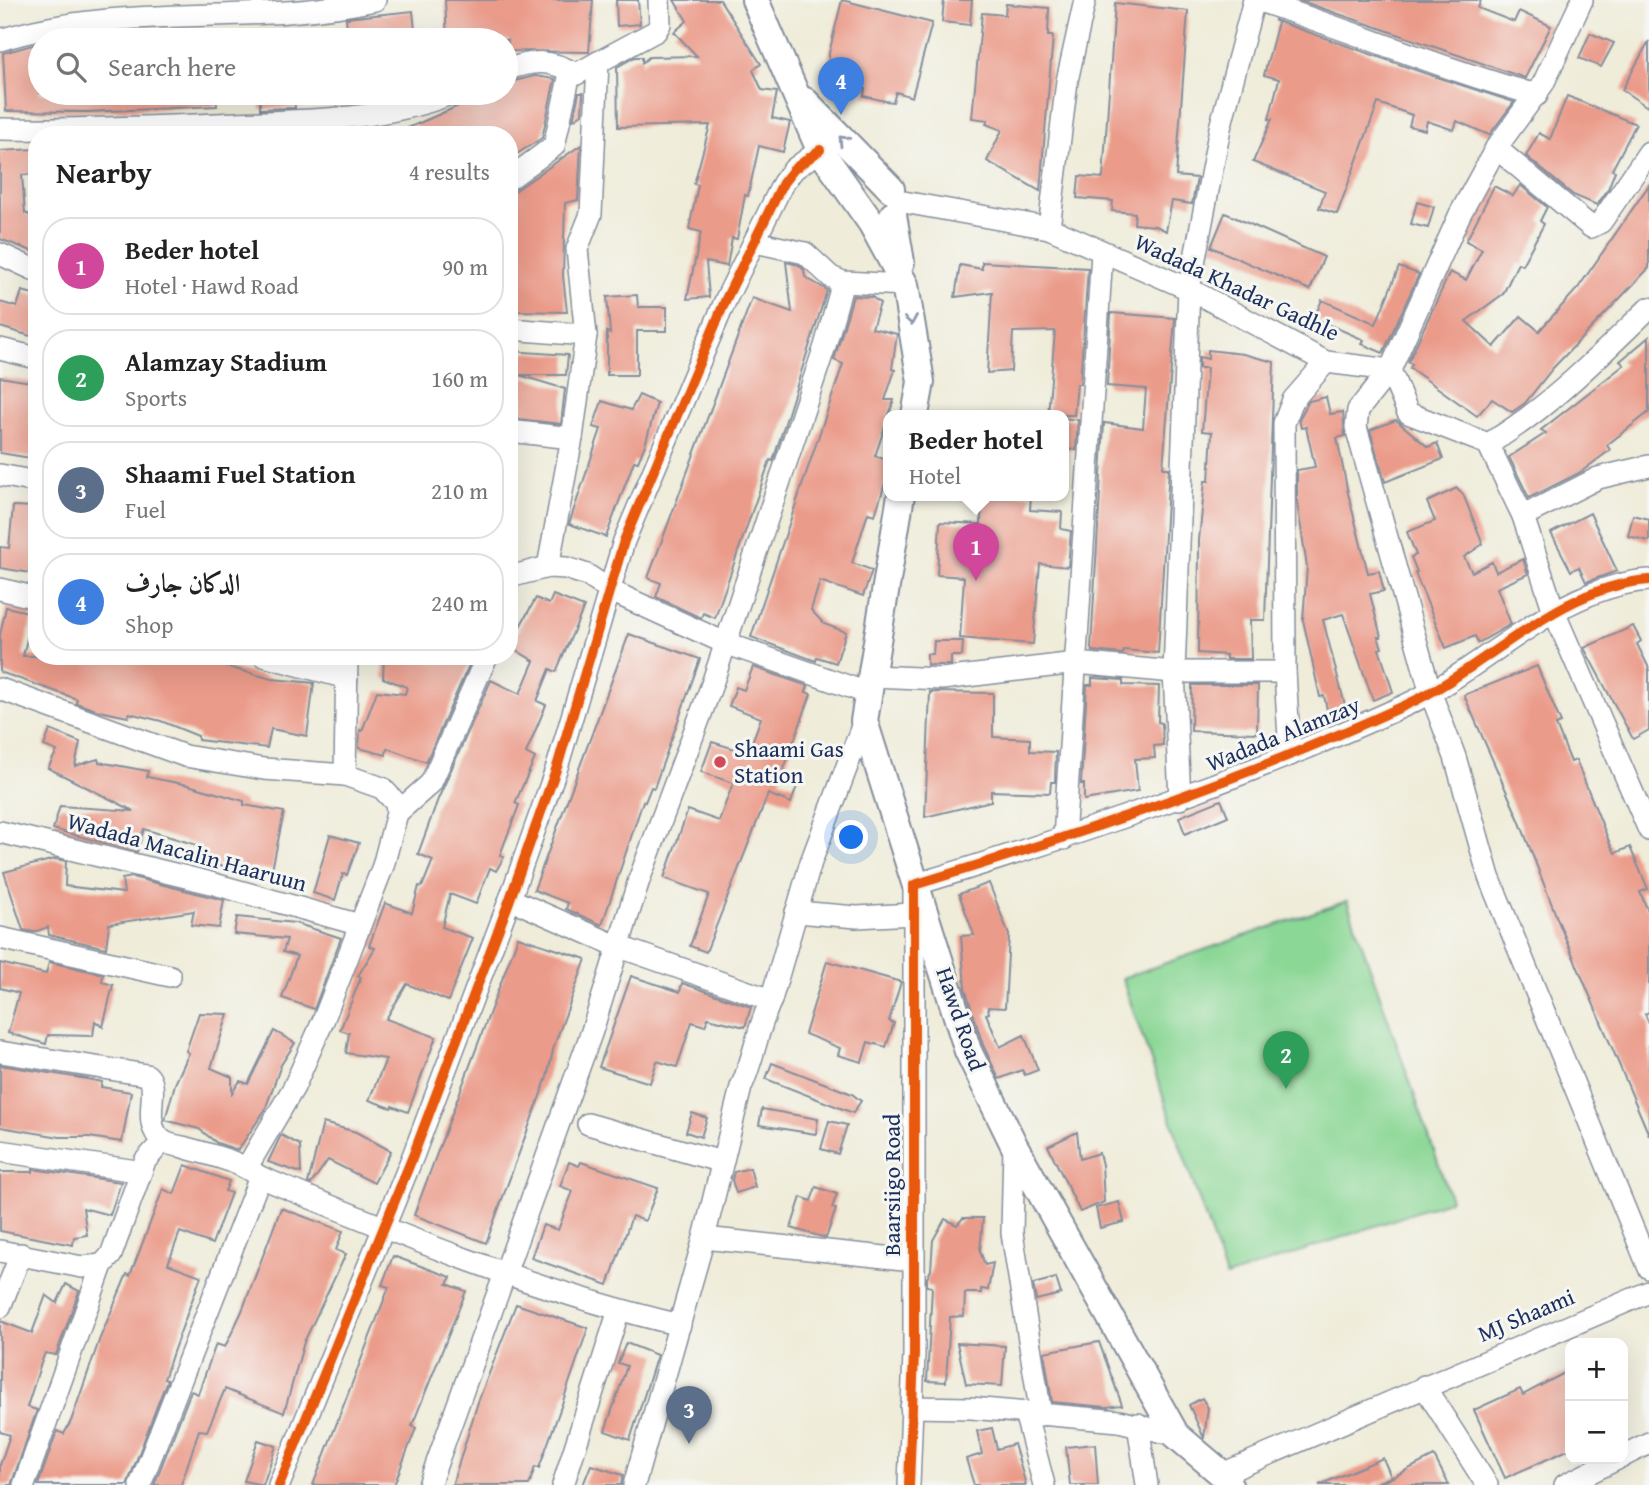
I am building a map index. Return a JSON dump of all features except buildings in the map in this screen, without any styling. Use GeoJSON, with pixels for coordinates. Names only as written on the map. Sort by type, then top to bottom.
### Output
{"type":"FeatureCollection","features":[{"type":"Feature","properties":{"kind":"main road"},"geometry":{"type":"LineString","coordinates":[[755,0],[820,150],[882,207]]}},
{"type":"Feature","properties":{"kind":"main road"},"geometry":{"type":"LineString","coordinates":[[791,87],[882,207],[905,285],[921,382],[916,410]]}},
{"type":"Feature","properties":{"kind":"main road","name":"Hawd Road"},"geometry":{"type":"LineString","coordinates":[[900,501],[864,720],[968,1051],[1014,1145],[1176,1435],[1226,1480]]}},
{"type":"Feature","properties":{"kind":"street"},"geometry":{"type":"LineString","coordinates":[[66,28],[99,22],[307,11],[375,0]]}},
{"type":"Feature","properties":{"kind":"street"},"geometry":{"type":"LineString","coordinates":[[518,172],[554,146],[567,81],[656,31],[660,24],[659,0]]}},
{"type":"Feature","properties":{"kind":"street"},"geometry":{"type":"LineString","coordinates":[[1049,228],[1067,81],[1085,0]]}},
{"type":"Feature","properties":{"kind":"street"},"geometry":{"type":"LineString","coordinates":[[1180,799],[1174,672],[1189,289],[1220,128],[1255,0],[1343,27],[1479,80],[1536,95]]}},
{"type":"Feature","properties":{"kind":"street"},"geometry":{"type":"LineString","coordinates":[[1581,0],[1536,95],[1496,148],[1445,244],[1390,370],[1358,410],[1356,427],[1431,694],[1455,757],[1489,877],[1649,1268]]}},
{"type":"Feature","properties":{"kind":"street"},"geometry":{"type":"LineString","coordinates":[[0,40],[28,35]]}},
{"type":"Feature","properties":{"kind":"street"},"geometry":{"type":"LineString","coordinates":[[518,66],[532,61],[550,61],[576,74]]}},
{"type":"Feature","properties":{"kind":"street"},"geometry":{"type":"LineString","coordinates":[[548,567],[572,438],[586,335],[577,249],[591,214],[598,62]]}},
{"type":"Feature","properties":{"kind":"street"},"geometry":{"type":"LineString","coordinates":[[180,126],[353,118],[415,105]]}},
{"type":"Feature","properties":{"kind":"street"},"geometry":{"type":"LineString","coordinates":[[343,126],[353,118]]}},
{"type":"Feature","properties":{"kind":"street"},"geometry":{"type":"LineString","coordinates":[[0,128],[28,128]]}},
{"type":"Feature","properties":{"kind":"street"},"geometry":{"type":"LineString","coordinates":[[1496,148],[1591,227],[1601,222],[1649,152]]}},
{"type":"Feature","properties":{"kind":"street"},"geometry":{"type":"LineString","coordinates":[[279,1485],[413,1156],[510,899],[558,764],[624,541],[715,322],[783,183],[794,169],[820,150]]}},
{"type":"Feature","properties":{"kind":"street","name":"Wadada Khadar Gadhle"},"geometry":{"type":"LineString","coordinates":[[882,207],[1049,228],[1189,289],[1326,362],[1390,370]]}},
{"type":"Feature","properties":{"kind":"street"},"geometry":{"type":"LineString","coordinates":[[755,242],[805,253],[831,277],[843,282],[905,285]]}},
{"type":"Feature","properties":{"kind":"street"},"geometry":{"type":"LineString","coordinates":[[1065,839],[1102,253]]}},
{"type":"Feature","properties":{"kind":"street"},"geometry":{"type":"LineString","coordinates":[[0,254],[28,267]]}},
{"type":"Feature","properties":{"kind":"street"},"geometry":{"type":"LineString","coordinates":[[429,1485],[592,1031],[617,946],[724,643],[825,346],[843,282]]}},
{"type":"Feature","properties":{"kind":"street"},"geometry":{"type":"LineString","coordinates":[[1488,444],[1514,429],[1578,375],[1649,308]]}},
{"type":"Feature","properties":{"kind":"street"},"geometry":{"type":"LineString","coordinates":[[518,330],[586,335]]}},
{"type":"Feature","properties":{"kind":"street"},"geometry":{"type":"LineString","coordinates":[[0,349],[28,356]]}},
{"type":"Feature","properties":{"kind":"street"},"geometry":{"type":"LineString","coordinates":[[1290,755],[1285,672],[1284,422],[1293,400],[1326,362]]}},
{"type":"Feature","properties":{"kind":"street"},"geometry":{"type":"LineString","coordinates":[[1390,370],[1408,412],[1488,444],[1523,516],[1554,612],[1649,830]]}},
{"type":"Feature","properties":{"kind":"street"},"geometry":{"type":"LineString","coordinates":[[518,432],[572,438]]}},
{"type":"Feature","properties":{"kind":"street"},"geometry":{"type":"LineString","coordinates":[[1523,516],[1598,478],[1649,466]]}},
{"type":"Feature","properties":{"kind":"street"},"geometry":{"type":"LineString","coordinates":[[0,475],[28,480]]}},
{"type":"Feature","properties":{"kind":"street"},"geometry":{"type":"LineString","coordinates":[[518,578],[548,567],[587,575],[611,592],[724,643],[871,685],[1076,663],[1174,672],[1285,672]]}},
{"type":"Feature","properties":{"kind":"street","name":"Wadada Alamzay"},"geometry":{"type":"LineString","coordinates":[[914,886],[1065,839],[1180,799],[1290,755],[1431,694],[1554,612],[1633,581],[1649,580]]}},
{"type":"Feature","properties":{"kind":"street"},"geometry":{"type":"LineString","coordinates":[[0,589],[28,596]]}},
{"type":"Feature","properties":{"kind":"street"},"geometry":{"type":"LineString","coordinates":[[298,665],[347,678]]}},
{"type":"Feature","properties":{"kind":"street"},"geometry":{"type":"LineString","coordinates":[[345,775],[347,665]]}},
{"type":"Feature","properties":{"kind":"street"},"geometry":{"type":"LineString","coordinates":[[397,813],[431,783],[484,665]]}},
{"type":"Feature","properties":{"kind":"street"},"geometry":{"type":"LineString","coordinates":[[0,689],[185,756],[264,769],[345,775],[382,788],[393,796],[397,813],[383,866],[360,925],[294,1087],[253,1172],[140,1485]]}},
{"type":"Feature","properties":{"kind":"street"},"geometry":{"type":"LineString","coordinates":[[634,1485],[704,1238],[741,1087],[771,1000],[811,862],[864,720]]}},
{"type":"Feature","properties":{"kind":"street","name":"Wadada Macalin Haaruun"},"geometry":{"type":"LineString","coordinates":[[0,832],[207,882],[360,925]]}},
{"type":"Feature","properties":{"kind":"street","name":"Baarsiigo Road"},"geometry":{"type":"LineString","coordinates":[[909,1485],[913,1260],[914,886]]}},
{"type":"Feature","properties":{"kind":"street"},"geometry":{"type":"LineString","coordinates":[[510,899],[617,946],[771,1000]]}},
{"type":"Feature","properties":{"kind":"street"},"geometry":{"type":"LineString","coordinates":[[796,912],[857,917],[913,914]]}},
{"type":"Feature","properties":{"kind":"street"},"geometry":{"type":"LineString","coordinates":[[0,938],[170,976]]}},
{"type":"Feature","properties":{"kind":"street"},"geometry":{"type":"LineString","coordinates":[[0,1052],[147,1075],[152,1079],[150,1116],[153,1127],[163,1141],[253,1172],[503,1274],[619,1310],[680,1325]]}},
{"type":"Feature","properties":{"kind":"street"},"geometry":{"type":"LineString","coordinates":[[588,1124],[722,1162]]}},
{"type":"Feature","properties":{"kind":"street"},"geometry":{"type":"LineString","coordinates":[[24,1485],[102,1265],[111,1255],[150,1153],[163,1141]]}},
{"type":"Feature","properties":{"kind":"street"},"geometry":{"type":"LineString","coordinates":[[1014,1145],[1012,1233],[1044,1485]]}},
{"type":"Feature","properties":{"kind":"street"},"geometry":{"type":"LineString","coordinates":[[0,1151],[130,1170],[140,1175]]}},
{"type":"Feature","properties":{"kind":"street"},"geometry":{"type":"LineString","coordinates":[[704,1238],[913,1260]]}},
{"type":"Feature","properties":{"kind":"street"},"geometry":{"type":"LineString","coordinates":[[0,1307],[10,1253],[82,1267],[102,1265]]}},
{"type":"Feature","properties":{"kind":"street","name":"MJ Shaami"},"geometry":{"type":"LineString","coordinates":[[1226,1480],[1424,1386],[1649,1292]]}},
{"type":"Feature","properties":{"kind":"street"},"geometry":{"type":"LineString","coordinates":[[563,1485],[619,1310]]}},
{"type":"Feature","properties":{"kind":"street"},"geometry":{"type":"LineString","coordinates":[[1424,1386],[1487,1485]]}},
{"type":"Feature","properties":{"kind":"street"},"geometry":{"type":"LineString","coordinates":[[911,1408],[1033,1413],[1138,1424],[1176,1435]]}},
{"type":"Feature","properties":{"kind":"street"},"geometry":{"type":"LineString","coordinates":[[1138,1424],[1147,1485]]}},
{"type":"Feature","properties":{"kind":"street"},"geometry":{"type":"LineString","coordinates":[[1628,1454],[1649,1443]]}},
{"type":"Feature","properties":{"kind":"street"},"geometry":{"type":"LineString","coordinates":[[1565,1485],[1607,1464]]}},
{"type":"Feature","properties":{"kind":"green space"},"geometry":{"type":"Polygon","coordinates":[[[1347,901],[1451,1200],[1226,1277],[1122,978],[1347,901]]]}},
{"type":"Feature","properties":{"kind":"cycle path"},"geometry":{"type":"LineString","coordinates":[[279,1485],[413,1156],[510,899],[558,764],[624,541],[726,299],[783,183],[794,169],[820,150]]}},
{"type":"Feature","properties":{"kind":"cycle path"},"geometry":{"type":"LineString","coordinates":[[909,1485],[914,1354],[914,885],[1163,803],[1346,732],[1436,689],[1523,631],[1583,597],[1615,586],[1649,580]]}},
{"type":"Feature","properties":{"kind":"place","name":"الدكان جارف"},"geometry":{"type":"Point","coordinates":[841,115]}},
{"type":"Feature","properties":{"kind":"place","name":"Beder hotel"},"geometry":{"type":"Point","coordinates":[976,581]}},
{"type":"Feature","properties":{"kind":"place","name":"Shaami Gas Station"},"geometry":{"type":"Point","coordinates":[720,762]}},
{"type":"Feature","properties":{"kind":"place","name":"Alamzay Stadium"},"geometry":{"type":"Point","coordinates":[1286,1089]}},
{"type":"Feature","properties":{"kind":"place","name":"Shaami Fuel Station"},"geometry":{"type":"Point","coordinates":[689,1444]}}]}
